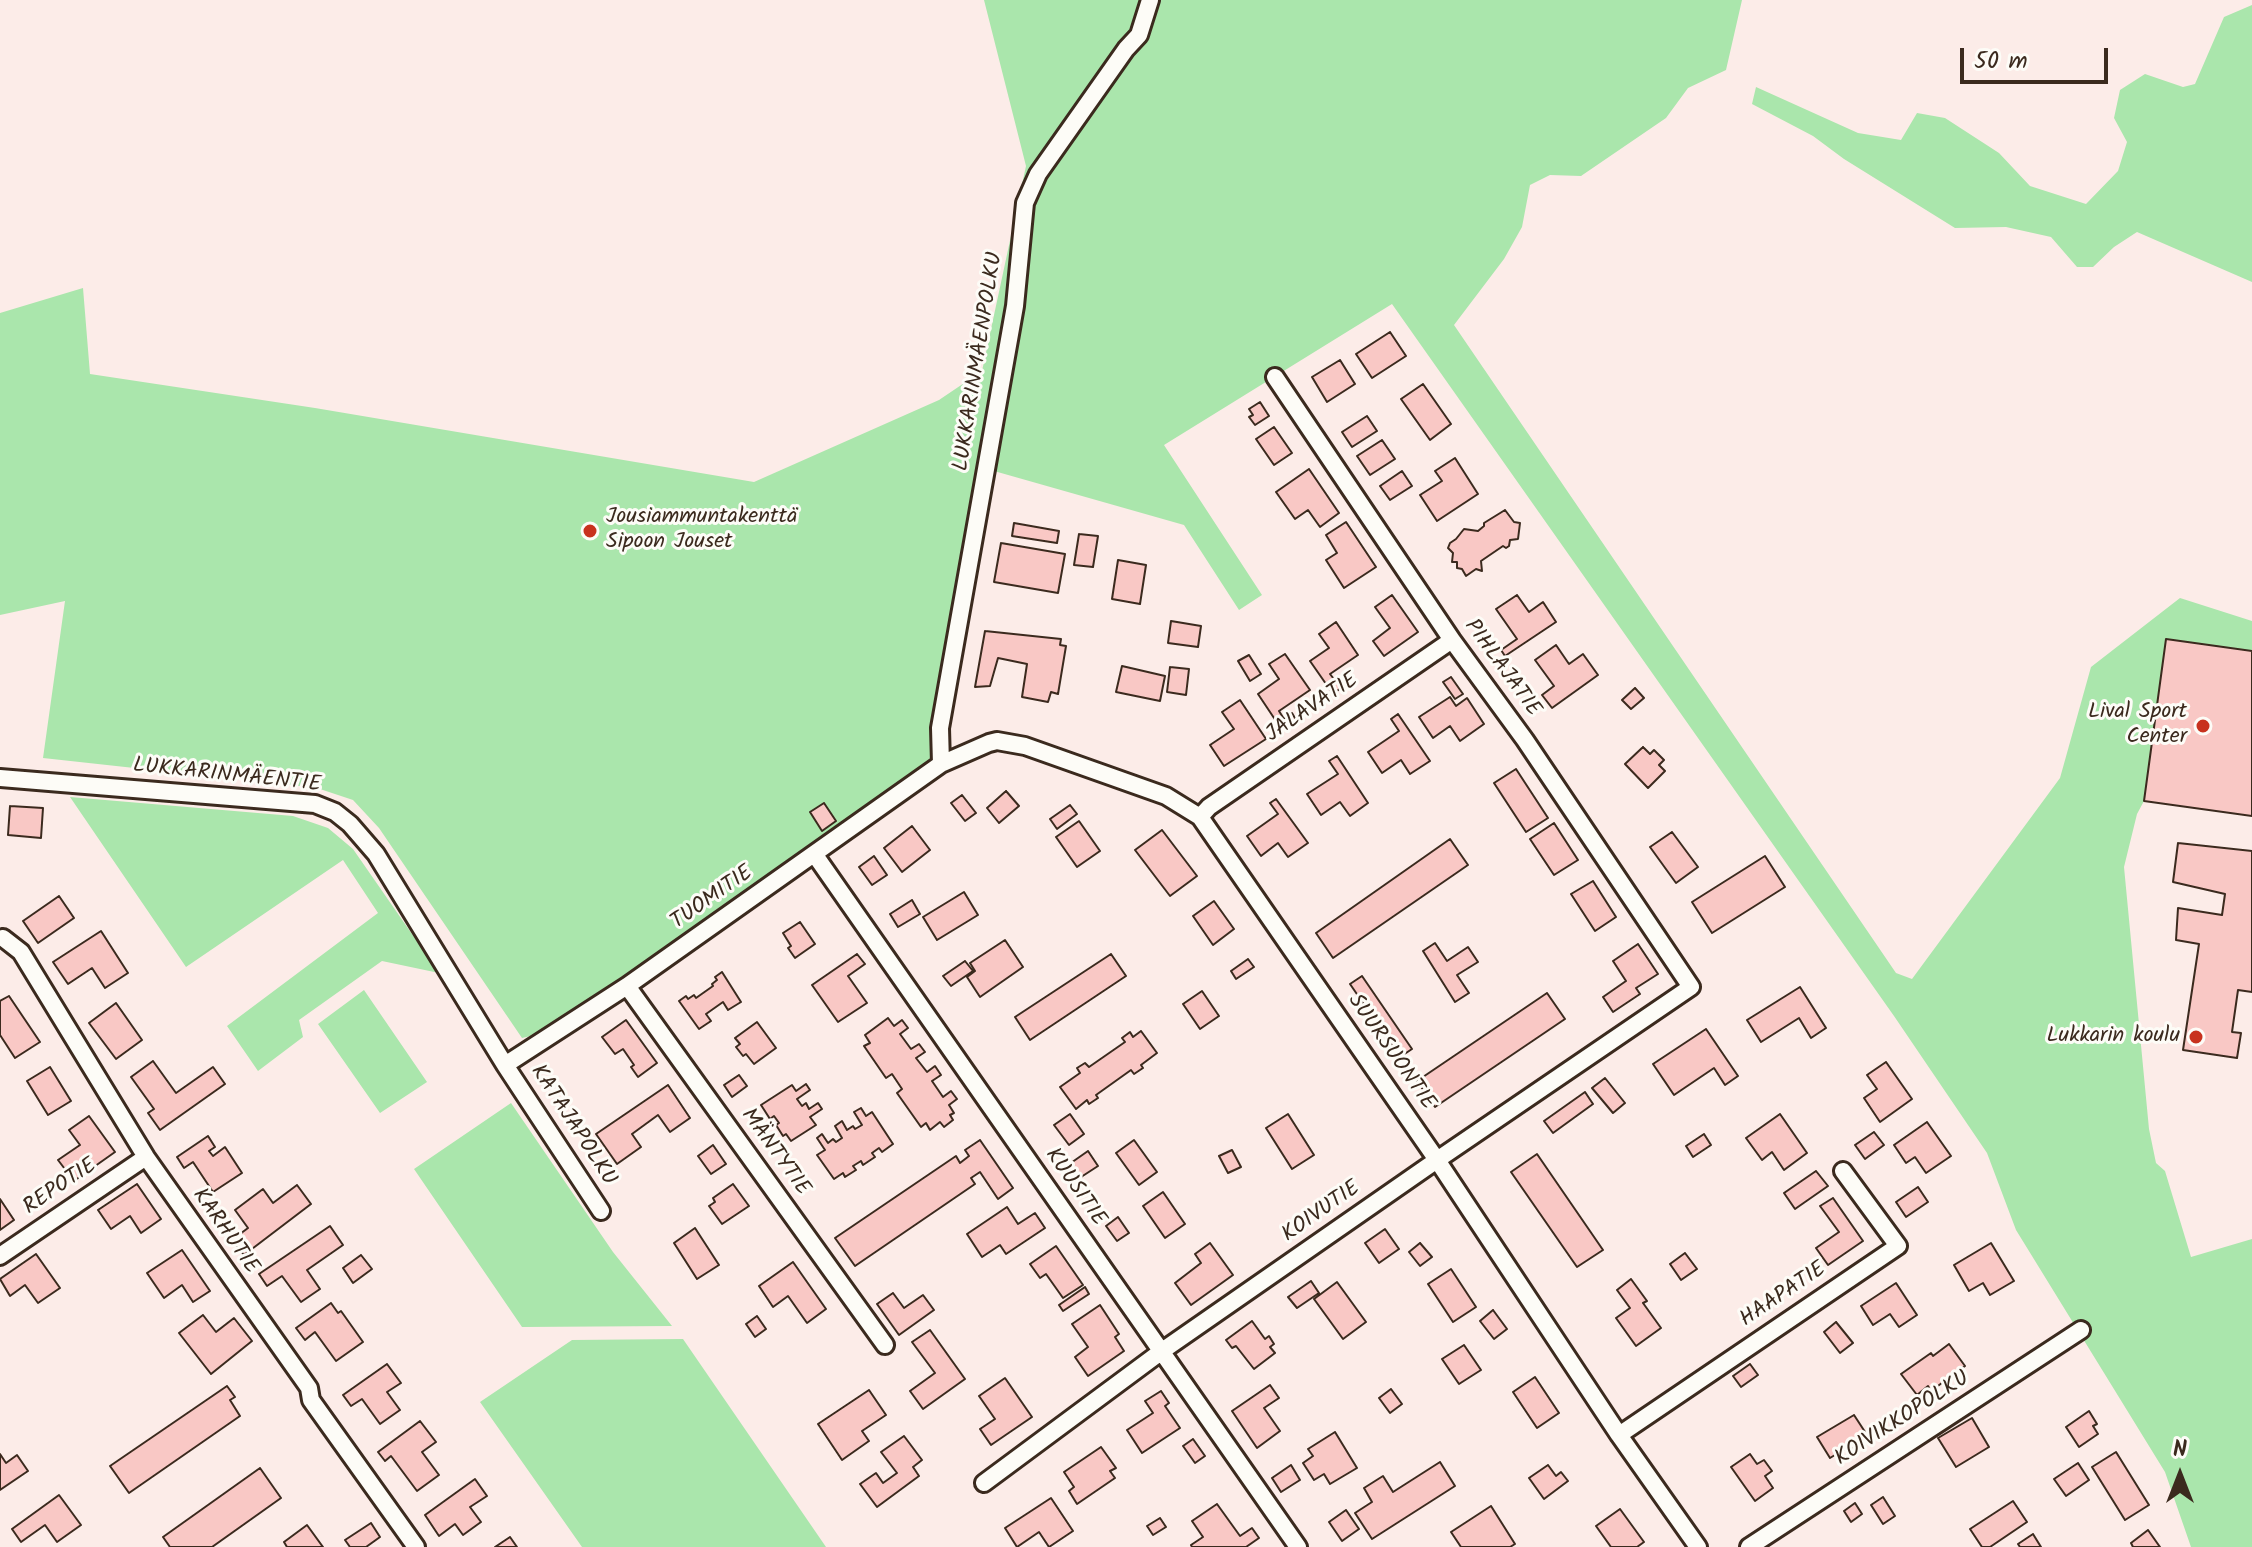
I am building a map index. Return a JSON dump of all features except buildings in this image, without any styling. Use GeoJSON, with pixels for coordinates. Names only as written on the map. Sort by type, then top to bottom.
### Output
{"type":"FeatureCollection","features":[{"type":"Feature","properties":{"kind":"street","name":"LUKKARINMÄENPOLKU"},"geometry":{"type":"LineString","coordinates":[[941,764],[940,728],[1015,306],[1025,203],[1038,174],[1139,35],[1150,0]]}},
{"type":"Feature","properties":{"kind":"street","name":"PIHLAJATIE"},"geometry":{"type":"LineString","coordinates":[[1275,377],[1691,987]]}},
{"type":"Feature","properties":{"kind":"street","name":"JALAVATIE"},"geometry":{"type":"LineString","coordinates":[[1200,817],[1209,807],[1452,640]]}},
{"type":"Feature","properties":{"kind":"street","name":"SUURSUONTIE"},"geometry":{"type":"LineString","coordinates":[[941,764],[989,743],[1013,743],[1156,792],[1200,817],[1437,1160],[1619,1435],[1698,1547]]}},
{"type":"Feature","properties":{"kind":"street","name":"TUOMITIE"},"geometry":{"type":"LineString","coordinates":[[505,1065],[627,986],[941,764]]}},
{"type":"Feature","properties":{"kind":"street","name":"LUKKARINMÄENTIE"},"geometry":{"type":"LineString","coordinates":[[0,778],[315,804],[335,812],[376,854],[505,1065]]}},
{"type":"Feature","properties":{"kind":"street","name":"KUUSITIE"},"geometry":{"type":"LineString","coordinates":[[815,855],[1298,1547]]}},
{"type":"Feature","properties":{"kind":"street","name":"KARHUTIE"},"geometry":{"type":"LineString","coordinates":[[3,938],[21,952],[146,1157],[309,1388],[311,1400],[416,1547]]}},
{"type":"Feature","properties":{"kind":"street","name":"MÄNTYTIE"},"geometry":{"type":"LineString","coordinates":[[627,986],[885,1345]]}},
{"type":"Feature","properties":{"kind":"street","name":"KOIVUTIE"},"geometry":{"type":"LineString","coordinates":[[984,1483],[1162,1351],[1691,987]]}},
{"type":"Feature","properties":{"kind":"street","name":"KATAJAPOLKU"},"geometry":{"type":"LineString","coordinates":[[505,1065],[601,1211]]}},
{"type":"Feature","properties":{"kind":"street","name":"REPOTIE"},"geometry":{"type":"LineString","coordinates":[[0,1256],[146,1157]]}},
{"type":"Feature","properties":{"kind":"street","name":"HAAPATIE"},"geometry":{"type":"LineString","coordinates":[[1619,1435],[1898,1246],[1843,1171]]}},
{"type":"Feature","properties":{"kind":"street","name":"KOIVIKKOPOLKU"},"geometry":{"type":"LineString","coordinates":[[1749,1547],[2081,1330]]}},
{"type":"Feature","properties":{"kind":"green space"},"geometry":{"type":"Polygon","coordinates":[[[984,0],[1742,0],[1726,70],[1688,88],[1666,118],[1581,176],[1550,175],[1530,185],[1522,227],[1504,259],[1454,325],[1896,973],[1912,979],[2060,778],[2091,667],[2180,598],[2252,621],[2252,651],[2166,640],[2144,801],[2137,814],[2124,867],[2149,1129],[2156,1163],[2165,1171],[2191,1257],[2252,1239],[2252,1547],[2191,1547],[2165,1472],[2016,1230],[1987,1153],[1894,1016],[1392,304],[1164,445],[1262,595],[1239,610],[1184,525],[987,469],[939,756],[544,1033],[522,1038],[379,828],[353,800],[317,788],[43,758],[65,601],[0,615],[0,313],[83,288],[90,374],[315,408],[754,482],[939,400],[982,371],[1026,166],[984,0]]]}},
{"type":"Feature","properties":{"kind":"green space"},"geometry":{"type":"Polygon","coordinates":[[[2252,5],[2252,282],[2137,232],[2114,247],[2093,267],[2077,267],[2051,237],[2006,227],[1955,228],[1844,159],[1813,136],[1752,104],[1756,87],[1858,133],[1901,140],[1917,113],[1945,118],[1999,153],[2030,186],[2086,204],[2118,171],[2127,142],[2114,118],[2120,90],[2145,74],[2183,87],[2195,84],[2224,17],[2252,5]]]}},
{"type":"Feature","properties":{"kind":"green space"},"geometry":{"type":"Polygon","coordinates":[[[70,797],[293,816],[328,828],[353,849],[439,973],[382,961],[299,1020],[303,1037],[258,1071],[227,1026],[378,913],[343,860],[186,967],[70,797]]]}},
{"type":"Feature","properties":{"kind":"green space"},"geometry":{"type":"Polygon","coordinates":[[[364,990],[427,1082],[380,1113],[318,1024],[364,990]]]}},
{"type":"Feature","properties":{"kind":"green space"},"geometry":{"type":"Polygon","coordinates":[[[511,1103],[613,1252],[672,1326],[522,1327],[414,1169],[511,1103]]]}},
{"type":"Feature","properties":{"kind":"green space"},"geometry":{"type":"Polygon","coordinates":[[[683,1339],[826,1547],[582,1547],[480,1402],[572,1340],[683,1339]]]}},
{"type":"Feature","properties":{"kind":"place","name":"Jousiammuntakenttä Sipoon Jouset"},"geometry":{"type":"Point","coordinates":[590,531]}},
{"type":"Feature","properties":{"kind":"place","name":"Lival Sport Center"},"geometry":{"type":"Point","coordinates":[2203,726]}},
{"type":"Feature","properties":{"kind":"place","name":"Lukkarin koulu"},"geometry":{"type":"Point","coordinates":[2196,1037]}}]}
